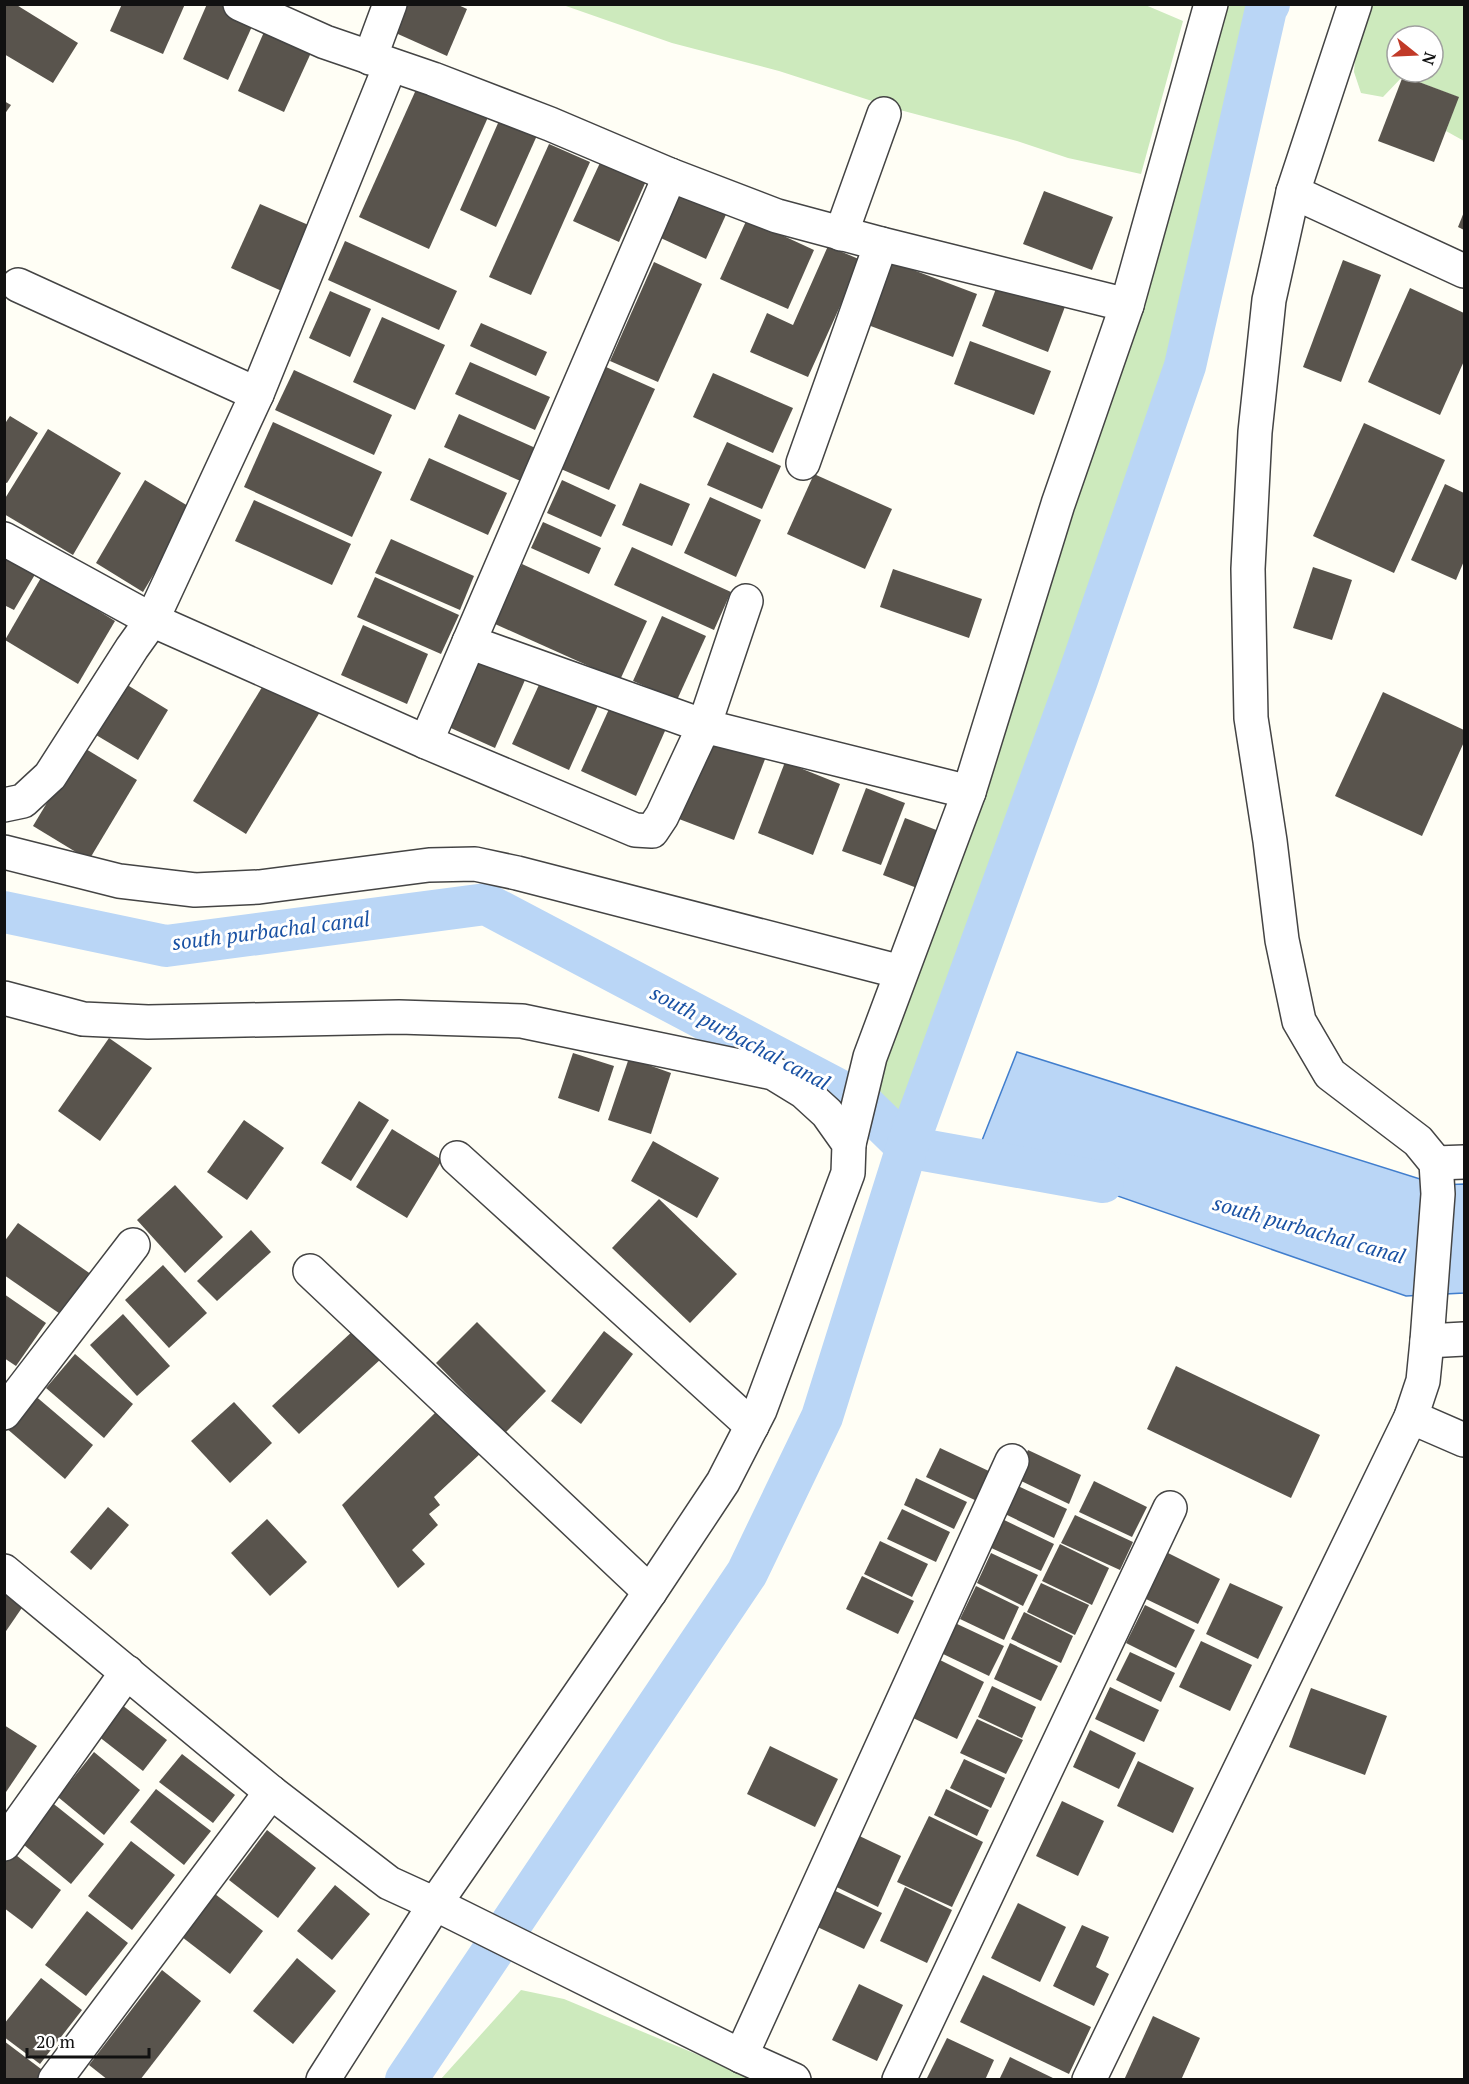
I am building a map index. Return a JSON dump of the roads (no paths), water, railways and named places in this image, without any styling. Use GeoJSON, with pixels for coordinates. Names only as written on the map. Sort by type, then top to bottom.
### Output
{"type":"FeatureCollection","features":[{"type":"Feature","properties":{"kind":"street"},"geometry":{"type":"LineString","coordinates":[[240,4],[325,42],[539,119],[670,175],[777,216],[1127,305]]}},
{"type":"Feature","properties":{"kind":"street"},"geometry":{"type":"LineString","coordinates":[[4,805],[23,801],[50,776],[152,620],[256,394],[380,62],[390,4]]}},
{"type":"Feature","properties":{"kind":"street"},"geometry":{"type":"LineString","coordinates":[[323,2079],[435,1904],[609,1649],[651,1592],[723,1482],[760,1410],[848,1173],[853,1130],[870,1058],[969,792],[1058,504],[1127,305],[1211,4]]}},
{"type":"Feature","properties":{"kind":"street"},"geometry":{"type":"LineString","coordinates":[[1089,2079],[1411,1417],[1423,1381],[1446,1173],[1418,1141],[1330,1074],[1299,1021],[1282,940],[1270,841],[1251,718],[1248,569],[1255,432],[1269,300],[1293,192],[1355,4]]}},
{"type":"Feature","properties":{"kind":"street"},"geometry":{"type":"LineString","coordinates":[[841,234],[884,114]]}},
{"type":"Feature","properties":{"kind":"street"},"geometry":{"type":"LineString","coordinates":[[426,742],[670,175]]}},
{"type":"Feature","properties":{"kind":"street"},"geometry":{"type":"LineString","coordinates":[[1293,192],[1464,270]]}},
{"type":"Feature","properties":{"kind":"street"},"geometry":{"type":"LineString","coordinates":[[802,463],[881,244]]}},
{"type":"Feature","properties":{"kind":"street"},"geometry":{"type":"LineString","coordinates":[[18,285],[256,394]]}},
{"type":"Feature","properties":{"kind":"street"},"geometry":{"type":"LineString","coordinates":[[4,539],[152,620],[426,742],[635,830],[652,831],[662,816],[704,726],[747,601]]}},
{"type":"Feature","properties":{"kind":"street"},"geometry":{"type":"LineString","coordinates":[[469,642],[704,726],[969,792]]}},
{"type":"Feature","properties":{"kind":"street"},"geometry":{"type":"LineString","coordinates":[[4,852],[119,882],[195,890],[259,887],[429,865],[475,864],[901,972]]}},
{"type":"Feature","properties":{"kind":"street"},"geometry":{"type":"LineString","coordinates":[[4,998],[83,1019],[148,1022],[399,1017],[522,1021],[773,1073],[804,1092],[827,1113],[853,1130]]}},
{"type":"Feature","properties":{"kind":"street"},"geometry":{"type":"LineString","coordinates":[[457,1158],[752,1426]]}},
{"type":"Feature","properties":{"kind":"street"},"geometry":{"type":"LineString","coordinates":[[4,1413],[133,1245]]}},
{"type":"Feature","properties":{"kind":"street"},"geometry":{"type":"LineString","coordinates":[[310,1271],[651,1592]]}},
{"type":"Feature","properties":{"kind":"street"},"geometry":{"type":"LineString","coordinates":[[1427,1341],[1464,1339]]}},
{"type":"Feature","properties":{"kind":"street"},"geometry":{"type":"LineString","coordinates":[[1411,1417],[1464,1440]]}},
{"type":"Feature","properties":{"kind":"street"},"geometry":{"type":"LineString","coordinates":[[741,2056],[1012,1461]]}},
{"type":"Feature","properties":{"kind":"street"},"geometry":{"type":"LineString","coordinates":[[899,2079],[1170,1508]]}},
{"type":"Feature","properties":{"kind":"street"},"geometry":{"type":"LineString","coordinates":[[4,1571],[271,1792],[389,1883],[741,2056],[794,2079]]}},
{"type":"Feature","properties":{"kind":"street"},"geometry":{"type":"LineString","coordinates":[[4,1844],[127,1672]]}},
{"type":"Feature","properties":{"kind":"street"},"geometry":{"type":"LineString","coordinates":[[55,2079],[271,1792]]}},
{"type":"Feature","properties":{"kind":"water"},"geometry":{"type":"Polygon","coordinates":[[[1017,1052],[1439,1185],[1464,1184],[1464,1293],[1406,1296],[979,1148],[1017,1052]]]}},
{"type":"Feature","properties":{"kind":"waterway"},"geometry":{"type":"LineString","coordinates":[[406,2080],[747,1573],[822,1417],[907,1147],[1077,680],[1185,366],[1269,4]]}},
{"type":"Feature","properties":{"kind":"waterway","name":"south purbachal canal"},"geometry":{"type":"LineString","coordinates":[[4,912],[166,946],[486,904],[860,1101],[907,1147],[1103,1182]]}}]}
